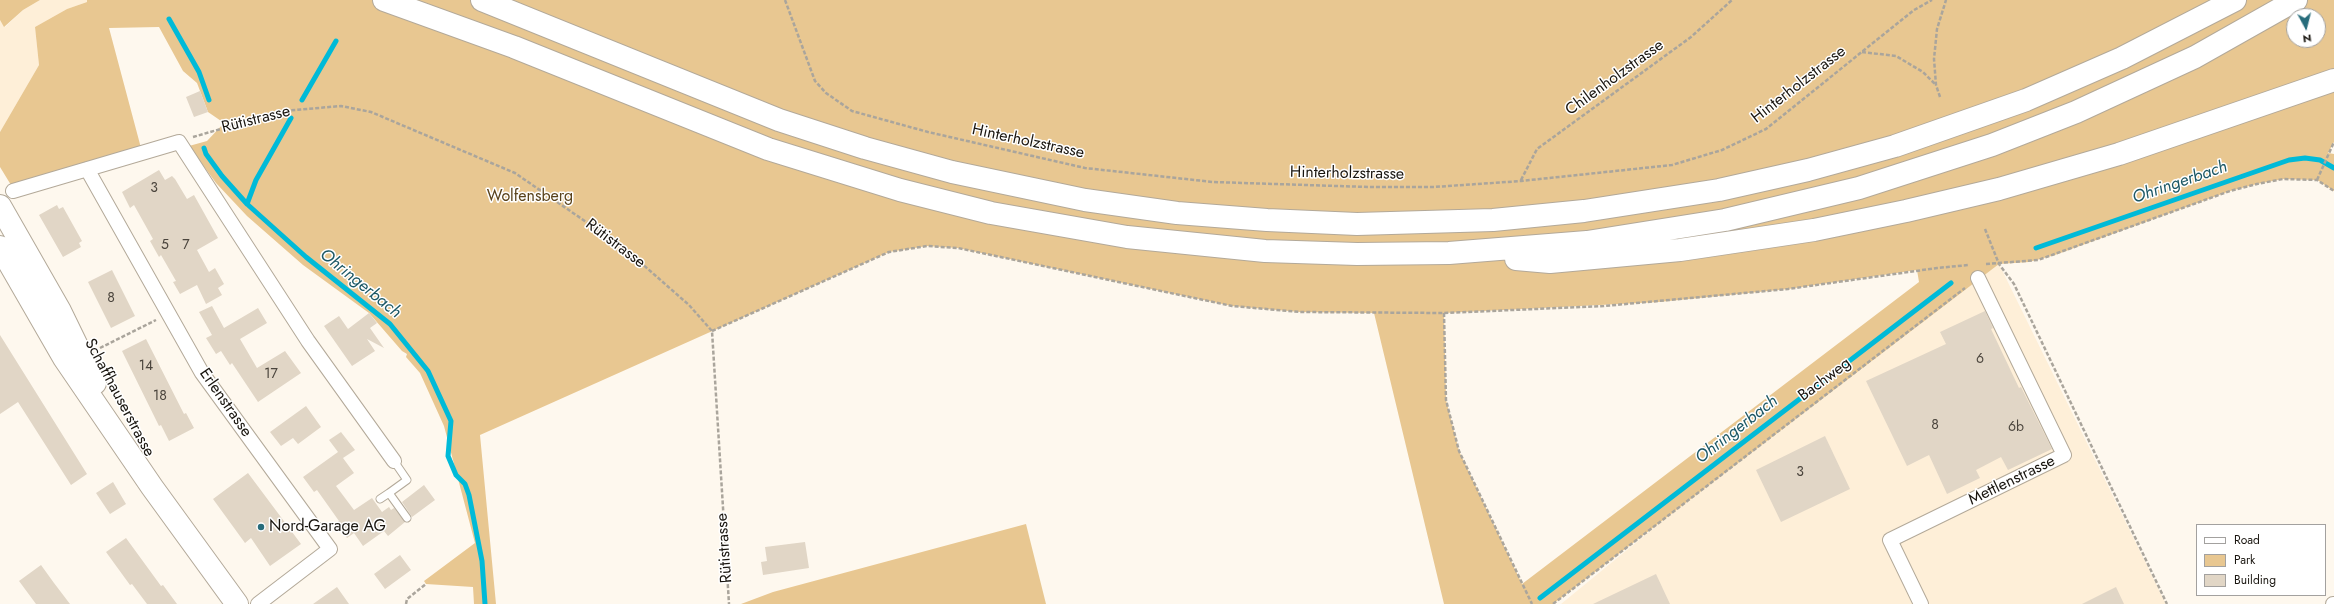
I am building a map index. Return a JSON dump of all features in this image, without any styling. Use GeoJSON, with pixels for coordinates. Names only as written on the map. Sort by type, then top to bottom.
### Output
{"type":"FeatureCollection","features":[{"type":"Feature","properties":{"kind":"main road"},"geometry":{"type":"LineString","coordinates":[[384,0],[514,48],[768,149],[849,176],[945,202],[1080,230],[1180,244],[1311,254],[1449,253],[1587,242],[1679,229],[1778,209],[1904,175],[2005,140],[2112,96],[2202,53],[2296,0]]}},
{"type":"Feature","properties":{"kind":"main road"},"geometry":{"type":"LineString","coordinates":[[482,0],[757,112],[865,148],[952,172],[1085,200],[1176,213],[1267,220],[1357,224],[1494,220],[1584,212],[1719,190],[1808,170],[1895,146],[2026,100],[2122,58],[2235,0]]}},
{"type":"Feature","properties":{"kind":"main road"},"geometry":{"type":"LineString","coordinates":[[1449,253],[1550,262],[1585,260],[1718,245],[1845,224],[1959,199],[2058,173],[2177,136],[2334,80]]}},
{"type":"Feature","properties":{"kind":"main road","name":"Schaffhauserstrasse"},"geometry":{"type":"LineString","coordinates":[[6,199],[128,450]]}},
{"type":"Feature","properties":{"kind":"main road","name":"Schaffhauserstrasse"},"geometry":{"type":"LineString","coordinates":[[0,247],[64,358],[237,604]]}},
{"type":"Feature","properties":{"kind":"street"},"geometry":{"type":"LineString","coordinates":[[6,199],[87,169],[179,142],[308,341],[394,461]]}},
{"type":"Feature","properties":{"kind":"street","name":"Erlenstrasse"},"geometry":{"type":"LineString","coordinates":[[87,169],[202,373],[330,549],[258,604]]}},
{"type":"Feature","properties":{"kind":"street","name":"Mettlenstrasse"},"geometry":{"type":"LineString","coordinates":[[1921,604],[1890,540],[2064,455],[1978,278]]}},
{"type":"Feature","properties":{"kind":"lane"},"geometry":{"type":"LineString","coordinates":[[380,499],[407,480],[394,461]]}},
{"type":"Feature","properties":{"kind":"lane"},"geometry":{"type":"LineString","coordinates":[[389,493],[407,518]]}},
{"type":"Feature","properties":{"kind":"path","name":"Hinterholzstrasse"},"geometry":{"type":"LineString","coordinates":[[785,0],[815,81],[826,93],[852,111],[928,132],[1085,168],[1212,182],[1375,188],[1434,187],[1521,181],[1672,165],[1722,150],[1766,129],[1914,10],[1932,0]]}},
{"type":"Feature","properties":{"kind":"path","name":"Chilenholzstrasse"},"geometry":{"type":"LineString","coordinates":[[1521,181],[1537,149],[1691,37],[1732,0]]}},
{"type":"Feature","properties":{"kind":"path"},"geometry":{"type":"LineString","coordinates":[[1940,97],[1936,85],[1934,59],[1937,28],[1946,0]]}},
{"type":"Feature","properties":{"kind":"path"},"geometry":{"type":"LineString","coordinates":[[1862,52],[1896,56],[1923,72],[1936,85]]}},
{"type":"Feature","properties":{"kind":"path","name":"Rütistrasse"},"geometry":{"type":"LineString","coordinates":[[179,142],[283,111],[341,106],[371,112],[515,174],[624,248],[689,305],[712,330],[729,604]]}},
{"type":"Feature","properties":{"kind":"path"},"geometry":{"type":"LineString","coordinates":[[2317,180],[2327,153],[2334,142]]}},
{"type":"Feature","properties":{"kind":"path"},"geometry":{"type":"LineString","coordinates":[[1999,264],[2029,262],[2044,258],[2230,191],[2257,184],[2283,179],[2317,180],[2334,191]]}},
{"type":"Feature","properties":{"kind":"path"},"geometry":{"type":"LineString","coordinates":[[1985,229],[1999,264],[2014,284],[2167,604]]}},
{"type":"Feature","properties":{"kind":"path"},"geometry":{"type":"LineString","coordinates":[[712,330],[889,252],[927,246],[958,248],[1232,306],[1300,312],[1444,313],[1551,309],[1673,300],[1788,289],[1955,266]]}},
{"type":"Feature","properties":{"kind":"path","name":"Bachweg"},"geometry":{"type":"LineString","coordinates":[[1553,604],[1978,278],[1999,264]]}},
{"type":"Feature","properties":{"kind":"path"},"geometry":{"type":"LineString","coordinates":[[1444,313],[1446,400],[1459,451],[1532,604]]}},
{"type":"Feature","properties":{"kind":"path"},"geometry":{"type":"LineString","coordinates":[[94,351],[151,322]]}},
{"type":"Feature","properties":{"kind":"path","name":"Schaffhauserstrasse"},"geometry":{"type":"LineString","coordinates":[[111,385],[121,405]]}},
{"type":"Feature","properties":{"kind":"path"},"geometry":{"type":"LineString","coordinates":[[406,604],[407,599],[426,584]]}},
{"type":"Feature","properties":{"kind":"shaded area"},"geometry":{"type":"Polygon","coordinates":[[[40,0],[87,0],[87,2],[67,9],[35,27],[39,65],[0,132],[0,20],[5,27],[23,10],[40,0]]]}},
{"type":"Feature","properties":{"kind":"shaded area"},"geometry":{"type":"Polygon","coordinates":[[[1999,264],[2166,604],[1561,604],[1710,482],[1999,264]]]}},
{"type":"Feature","properties":{"kind":"green space"},"geometry":{"type":"Polygon","coordinates":[[[0,0],[40,0],[23,10],[4,27],[0,20],[0,0]]]}},
{"type":"Feature","properties":{"kind":"green space","name":"Wolfensberg"},"geometry":{"type":"Polygon","coordinates":[[[87,0],[2334,0],[2334,142],[2328,153],[2334,154],[2334,191],[2317,180],[2283,179],[2257,184],[2230,191],[2055,255],[2029,262],[1999,264],[1553,604],[1444,604],[1374,313],[1300,312],[1232,306],[958,248],[927,246],[889,252],[480,435],[496,604],[474,604],[473,587],[426,584],[424,581],[475,543],[444,426],[420,373],[406,357],[407,354],[402,351],[369,313],[303,265],[247,216],[216,183],[189,146],[207,141],[224,123],[208,112],[197,83],[183,71],[159,27],[109,28],[141,148],[11,185],[0,167],[0,132],[39,65],[35,27],[67,9],[87,2],[87,0]],[[1917,270],[1788,289],[1659,302],[1444,313],[1446,400],[1459,451],[1522,584],[1919,282],[1917,270]]]}},
{"type":"Feature","properties":{"kind":"green space"},"geometry":{"type":"Polygon","coordinates":[[[1026,524],[1046,604],[741,604],[773,592],[1026,524]]]}},
{"type":"Feature","properties":{"kind":"building"},"geometry":{"type":"Polygon","coordinates":[[[200,91],[208,112],[194,117],[186,97],[200,91]]]}},
{"type":"Feature","properties":{"kind":"building"},"geometry":{"type":"Polygon","coordinates":[[[159,170],[165,180],[172,176],[175,179],[187,199],[194,195],[218,238],[197,250],[209,272],[215,268],[224,284],[218,288],[222,295],[206,304],[197,285],[180,294],[173,282],[176,281],[161,255],[159,257],[150,241],[153,239],[134,205],[130,208],[122,192],[159,170]]]}},
{"type":"Feature","properties":{"kind":"building"},"geometry":{"type":"Polygon","coordinates":[[[57,205],[59,209],[63,207],[82,241],[79,243],[81,247],[63,257],[39,215],[57,205]]]}},
{"type":"Feature","properties":{"kind":"building"},"geometry":{"type":"Polygon","coordinates":[[[112,270],[135,316],[111,328],[88,282],[112,270]]]}},
{"type":"Feature","properties":{"kind":"building"},"geometry":{"type":"Polygon","coordinates":[[[212,306],[224,328],[258,308],[267,323],[240,339],[257,368],[285,351],[301,373],[258,402],[232,363],[230,365],[221,351],[216,354],[206,338],[212,335],[199,312],[212,306]]]}},
{"type":"Feature","properties":{"kind":"building"},"geometry":{"type":"Polygon","coordinates":[[[1985,311],[1993,328],[1991,329],[2019,388],[2021,387],[2052,449],[2008,470],[2001,457],[1976,470],[1980,478],[1947,494],[1929,455],[1907,466],[1866,381],[1946,344],[1940,332],[1985,311]]]}},
{"type":"Feature","properties":{"kind":"building"},"geometry":{"type":"Polygon","coordinates":[[[369,313],[377,323],[370,328],[384,348],[367,339],[375,351],[352,366],[324,326],[339,316],[348,329],[369,313]]]}},
{"type":"Feature","properties":{"kind":"building"},"geometry":{"type":"Polygon","coordinates":[[[0,335],[87,474],[71,485],[18,402],[0,414],[0,335]]]}},
{"type":"Feature","properties":{"kind":"building"},"geometry":{"type":"Polygon","coordinates":[[[146,339],[184,414],[186,413],[194,428],[169,441],[161,425],[159,426],[122,351],[146,339]]]}},
{"type":"Feature","properties":{"kind":"building"},"geometry":{"type":"Polygon","coordinates":[[[306,406],[321,427],[298,444],[293,438],[281,446],[270,432],[306,406]]]}},
{"type":"Feature","properties":{"kind":"building"},"geometry":{"type":"Polygon","coordinates":[[[341,432],[355,450],[343,458],[354,473],[336,486],[354,510],[372,498],[382,512],[389,507],[391,510],[394,508],[405,522],[388,536],[384,531],[363,546],[354,533],[347,538],[336,523],[339,521],[317,490],[314,492],[303,477],[338,452],[329,440],[341,432]]]}},
{"type":"Feature","properties":{"kind":"building"},"geometry":{"type":"Polygon","coordinates":[[[1825,436],[1850,489],[1781,522],[1756,470],[1825,436]]]}},
{"type":"Feature","properties":{"kind":"building","name":"Nord-Garage AG"},"geometry":{"type":"Polygon","coordinates":[[[248,473],[301,544],[270,566],[251,538],[245,543],[213,499],[248,473]]]}},
{"type":"Feature","properties":{"kind":"building"},"geometry":{"type":"Polygon","coordinates":[[[113,482],[126,504],[110,514],[96,493],[113,482]]]}},
{"type":"Feature","properties":{"kind":"building"},"geometry":{"type":"Polygon","coordinates":[[[424,485],[435,500],[412,517],[402,502],[424,485]]]}},
{"type":"Feature","properties":{"kind":"building"},"geometry":{"type":"Polygon","coordinates":[[[126,538],[161,586],[163,585],[177,604],[147,604],[132,584],[130,585],[106,552],[126,538]]]}},
{"type":"Feature","properties":{"kind":"building"},"geometry":{"type":"Polygon","coordinates":[[[805,542],[809,568],[763,575],[761,562],[767,561],[765,547],[805,542]]]}},
{"type":"Feature","properties":{"kind":"building"},"geometry":{"type":"Polygon","coordinates":[[[400,555],[411,570],[385,589],[374,574],[400,555]]]}},
{"type":"Feature","properties":{"kind":"building"},"geometry":{"type":"Polygon","coordinates":[[[41,565],[70,604],[36,604],[19,581],[41,565]]]}},
{"type":"Feature","properties":{"kind":"building"},"geometry":{"type":"Polygon","coordinates":[[[1656,574],[1670,604],[1593,604],[1656,574]]]}},
{"type":"Feature","properties":{"kind":"building"},"geometry":{"type":"Polygon","coordinates":[[[337,587],[349,604],[313,604],[337,587]]]}},
{"type":"Feature","properties":{"kind":"building"},"geometry":{"type":"Polygon","coordinates":[[[2116,587],[2124,604],[2082,604],[2116,587]]]}},
{"type":"Feature","properties":{"kind":"waterway"},"geometry":{"type":"LineString","coordinates":[[169,19],[199,72],[209,100]]}},
{"type":"Feature","properties":{"kind":"waterway","name":"Ohringerbach"},"geometry":{"type":"LineString","coordinates":[[302,100],[336,41]]}},
{"type":"Feature","properties":{"kind":"waterway","name":"Ohringerbach"},"geometry":{"type":"LineString","coordinates":[[291,118],[256,180],[247,204],[306,257],[390,324],[428,371],[451,421],[448,456],[456,475],[465,484],[469,495],[482,561],[485,604]]}},
{"type":"Feature","properties":{"kind":"waterway"},"geometry":{"type":"LineString","coordinates":[[204,148],[206,154],[222,176],[247,204]]}},
{"type":"Feature","properties":{"kind":"waterway","name":"Ohringerbach"},"geometry":{"type":"LineString","coordinates":[[2036,248],[2289,160],[2305,158],[2320,160],[2334,168]]}},
{"type":"Feature","properties":{"kind":"waterway","name":"Ohringerbach"},"geometry":{"type":"LineString","coordinates":[[1540,598],[1951,283]]}},
{"type":"Feature","properties":{"kind":"place","name":"Nord-Garage AG"},"geometry":{"type":"Point","coordinates":[261,527]}}]}
